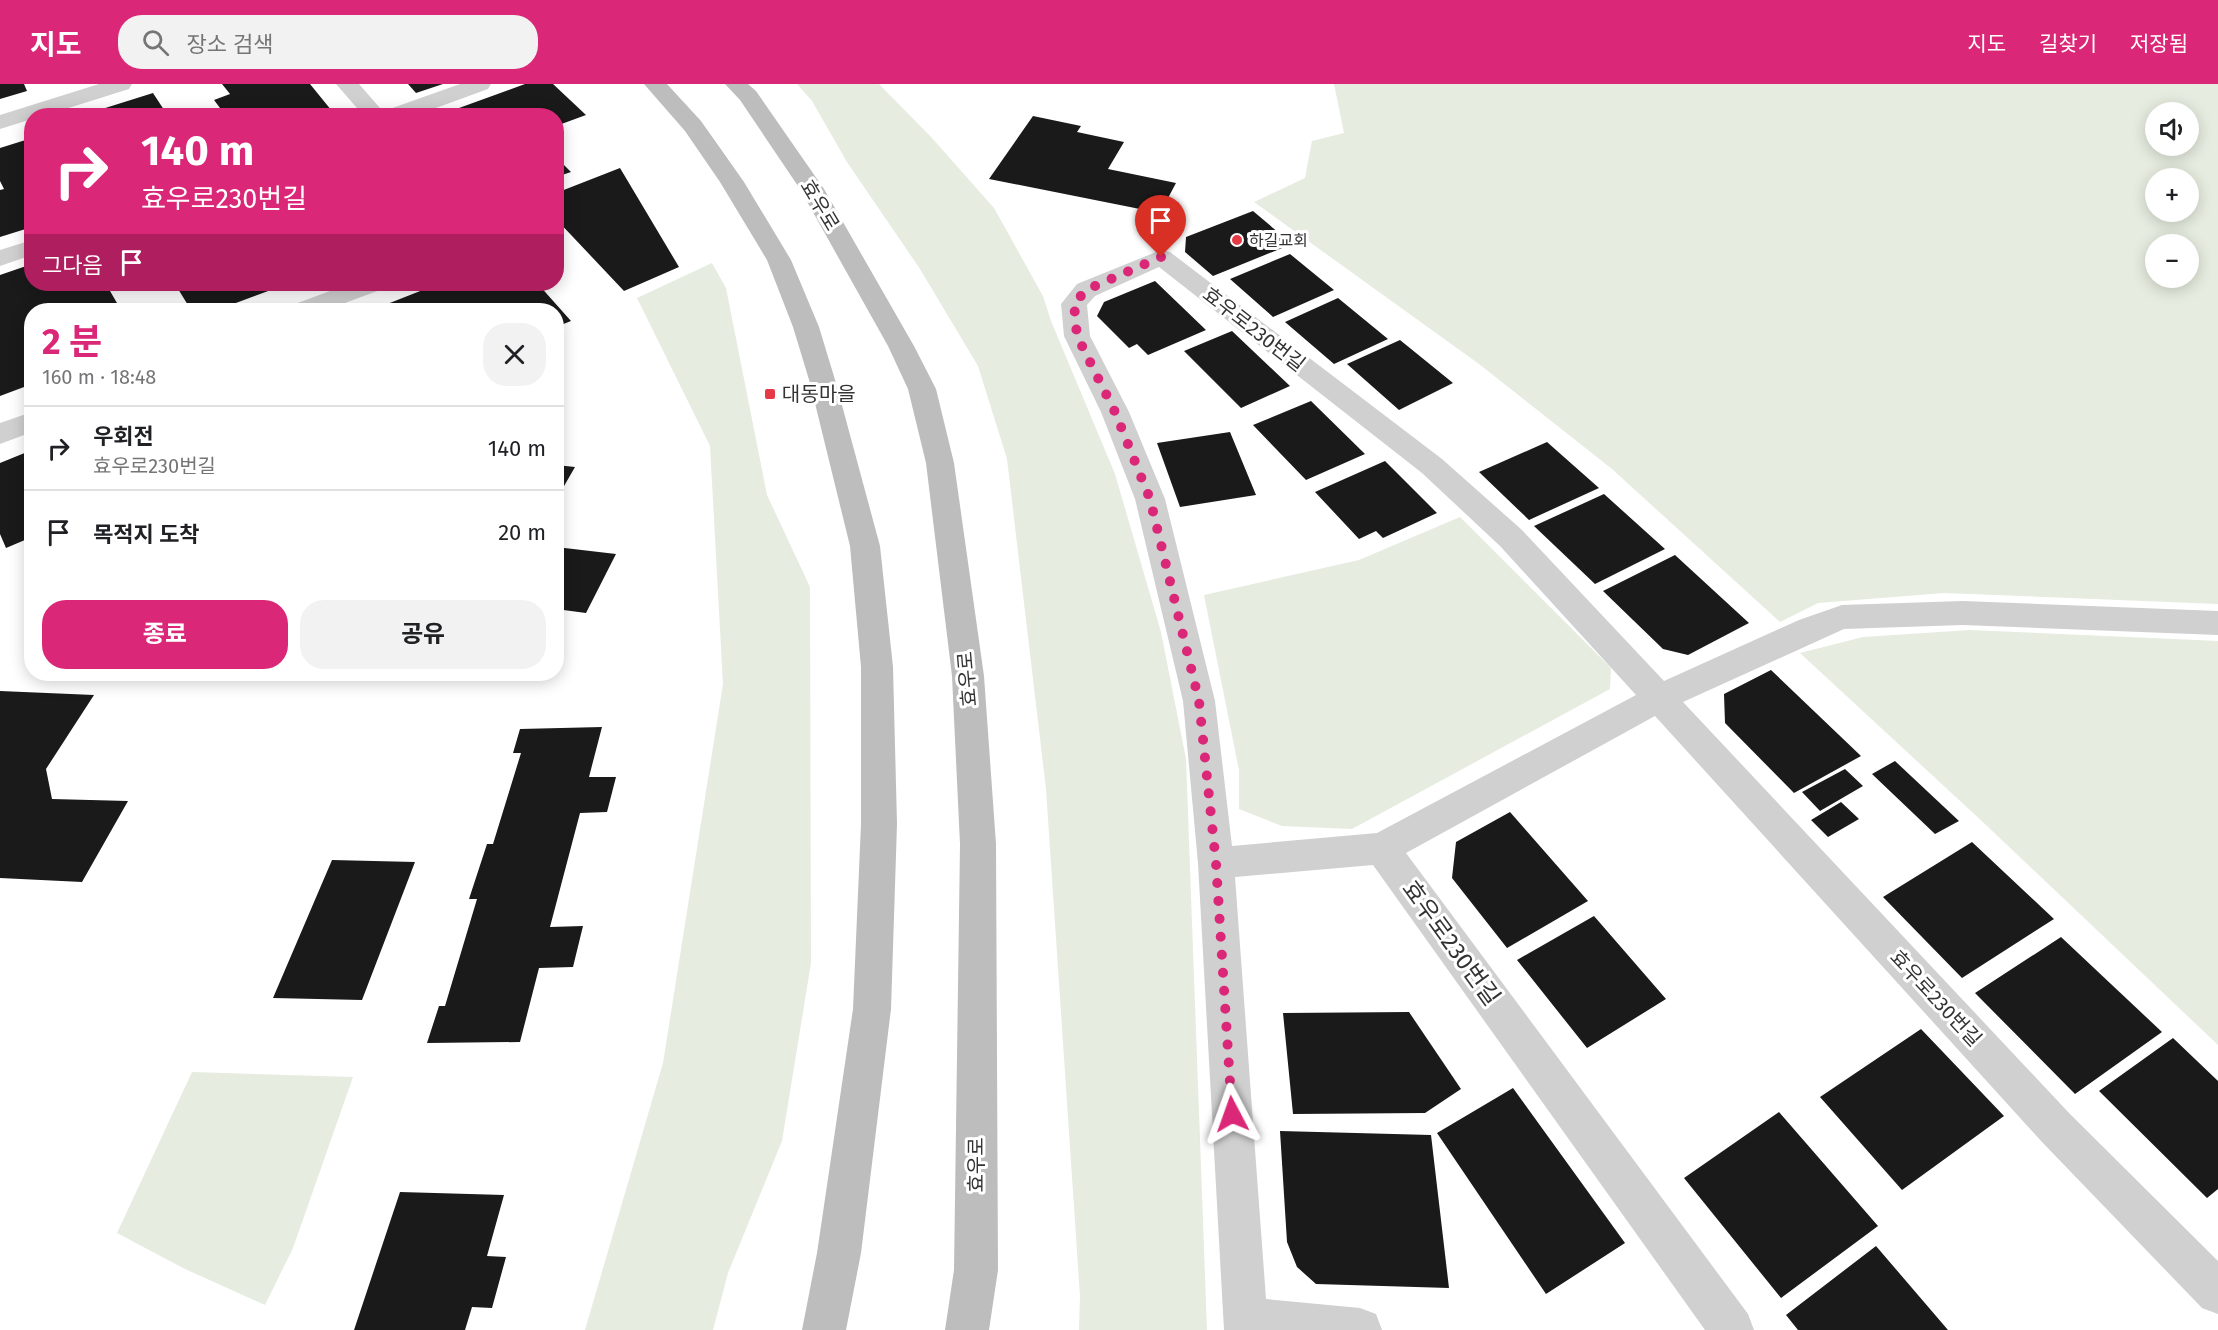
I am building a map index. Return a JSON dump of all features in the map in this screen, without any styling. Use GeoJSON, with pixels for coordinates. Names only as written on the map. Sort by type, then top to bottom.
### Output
{"type":"FeatureCollection","features":[{"type":"Feature","properties":{"kind":"main road"},"geometry":{"type":"LineString","coordinates":[[656,84],[693,126],[732,182],[779,260],[806,327],[823,383],[865,546],[877,667],[879,813],[872,1009],[839,1253],[824,1330]]}},
{"type":"Feature","properties":{"kind":"main road","name":"효우로"},"geometry":{"type":"LineString","coordinates":[[736,84],[767,123],[812,189],[901,346],[922,389],[939,463],[956,564],[968,676],[978,844],[976,1270],[967,1330]]}},
{"type":"Feature","properties":{"kind":"street"},"geometry":{"type":"LineString","coordinates":[[47,108],[121,84]]}},
{"type":"Feature","properties":{"kind":"street"},"geometry":{"type":"LineString","coordinates":[[347,84],[369,108]]}},
{"type":"Feature","properties":{"kind":"street"},"geometry":{"type":"LineString","coordinates":[[414,108],[480,84]]}},
{"type":"Feature","properties":{"kind":"street"},"geometry":{"type":"LineString","coordinates":[[0,123],[24,115]]}},
{"type":"Feature","properties":{"kind":"street"},"geometry":{"type":"LineString","coordinates":[[0,258],[24,250]]}},
{"type":"Feature","properties":{"kind":"street","name":"효우로230번길"},"geometry":{"type":"LineString","coordinates":[[1359,1330],[1246,1325],[1216,863],[1199,701],[1150,499],[1115,412],[1077,336],[1074,304],[1086,290],[1161,257],[1432,466],[1511,538],[2056,1128],[2218,1292]]}},
{"type":"Feature","properties":{"kind":"street"},"geometry":{"type":"LineString","coordinates":[[322,303],[353,291]]}},
{"type":"Feature","properties":{"kind":"street"},"geometry":{"type":"LineString","coordinates":[[0,434],[24,424]]}},
{"type":"Feature","properties":{"kind":"street"},"geometry":{"type":"LineString","coordinates":[[1216,863],[1382,848],[1659,698],[1810,629],[1842,617],[1963,613],[2218,623]]}},
{"type":"Feature","properties":{"kind":"street","name":"효우로230번길"},"geometry":{"type":"LineString","coordinates":[[1382,848],[1732,1330]]}},
{"type":"Feature","properties":{"kind":"shaded area"},"geometry":{"type":"Polygon","coordinates":[[[797,84],[879,84],[932,138],[994,208],[1043,296],[1051,321],[1115,474],[1161,632],[1186,759],[1207,1330],[1079,1330],[1080,1296],[1046,789],[1007,459],[978,366],[920,269],[847,162],[812,101],[797,84]]]}},
{"type":"Feature","properties":{"kind":"shaded area"},"geometry":{"type":"Polygon","coordinates":[[[1334,84],[2218,84],[2218,604],[1944,593],[1818,603],[1780,622],[1612,469],[1479,364],[1254,202],[1305,178],[1312,141],[1344,133],[1334,84]]]}},
{"type":"Feature","properties":{"kind":"shaded area"},"geometry":{"type":"Polygon","coordinates":[[[712,263],[726,288],[767,495],[810,587],[811,963],[782,1141],[728,1273],[713,1330],[585,1330],[663,1063],[723,684],[710,446],[637,298],[712,263]]]}},
{"type":"Feature","properties":{"kind":"shaded area"},"geometry":{"type":"Polygon","coordinates":[[[1460,517],[1611,668],[1610,689],[1352,829],[1282,826],[1239,809],[1239,770],[1204,595],[1359,560],[1460,517]]]}},
{"type":"Feature","properties":{"kind":"shaded area"},"geometry":{"type":"Polygon","coordinates":[[[1970,630],[2218,641],[2218,1045],[1985,824],[1800,653],[1863,637],[1970,630]]]}},
{"type":"Feature","properties":{"kind":"shaded area"},"geometry":{"type":"Polygon","coordinates":[[[192,1072],[353,1077],[293,1248],[265,1305],[185,1269],[117,1233],[192,1072]]]}},
{"type":"Feature","properties":{"kind":"building"},"geometry":{"type":"Polygon","coordinates":[[[0,84],[24,84],[27,91],[0,99],[0,84]]]}},
{"type":"Feature","properties":{"kind":"building"},"geometry":{"type":"Polygon","coordinates":[[[222,84],[310,84],[330,108],[220,108],[214,100],[230,94],[222,84]]]}},
{"type":"Feature","properties":{"kind":"building"},"geometry":{"type":"Polygon","coordinates":[[[408,84],[443,84],[416,93],[408,84]]]}},
{"type":"Feature","properties":{"kind":"building"},"geometry":{"type":"Polygon","coordinates":[[[525,84],[553,84],[586,115],[564,123],[564,108],[459,108],[525,84]]]}},
{"type":"Feature","properties":{"kind":"building"},"geometry":{"type":"Polygon","coordinates":[[[153,93],[163,108],[105,108],[153,93]]]}},
{"type":"Feature","properties":{"kind":"building"},"geometry":{"type":"Polygon","coordinates":[[[1033,116],[1081,126],[1077,132],[1124,142],[1108,169],[1176,183],[1160,213],[989,179],[1033,116]]]}},
{"type":"Feature","properties":{"kind":"building"},"geometry":{"type":"Polygon","coordinates":[[[24,140],[24,230],[0,237],[0,190],[4,189],[0,181],[0,148],[24,140]]]}},
{"type":"Feature","properties":{"kind":"building"},"geometry":{"type":"Polygon","coordinates":[[[564,165],[571,172],[564,174],[564,165]]]}},
{"type":"Feature","properties":{"kind":"building"},"geometry":{"type":"Polygon","coordinates":[[[620,168],[679,267],[624,291],[564,227],[564,190],[620,168]]]}},
{"type":"Feature","properties":{"kind":"building","name":"하길교회"},"geometry":{"type":"Polygon","coordinates":[[[1253,211],[1292,244],[1213,276],[1185,252],[1186,237],[1253,211]]]}},
{"type":"Feature","properties":{"kind":"building"},"geometry":{"type":"Polygon","coordinates":[[[1290,254],[1334,290],[1273,317],[1230,279],[1290,254]]]}},
{"type":"Feature","properties":{"kind":"building"},"geometry":{"type":"Polygon","coordinates":[[[24,267],[24,291],[110,291],[117,303],[24,303],[24,387],[0,396],[0,275],[24,267]]]}},
{"type":"Feature","properties":{"kind":"building"},"geometry":{"type":"Polygon","coordinates":[[[1155,281],[1206,330],[1148,355],[1137,344],[1129,348],[1097,316],[1104,302],[1155,281]]]}},
{"type":"Feature","properties":{"kind":"building"},"geometry":{"type":"Polygon","coordinates":[[[179,291],[268,291],[236,303],[187,303],[179,291]]]}},
{"type":"Feature","properties":{"kind":"building"},"geometry":{"type":"Polygon","coordinates":[[[420,291],[544,291],[555,303],[390,303],[420,291]]]}},
{"type":"Feature","properties":{"kind":"building"},"geometry":{"type":"Polygon","coordinates":[[[1338,298],[1388,339],[1334,364],[1285,322],[1338,298]]]}},
{"type":"Feature","properties":{"kind":"building"},"geometry":{"type":"Polygon","coordinates":[[[564,313],[571,321],[564,324],[564,313]]]}},
{"type":"Feature","properties":{"kind":"building"},"geometry":{"type":"Polygon","coordinates":[[[1232,331],[1290,386],[1241,408],[1184,351],[1232,331]]]}},
{"type":"Feature","properties":{"kind":"building"},"geometry":{"type":"Polygon","coordinates":[[[1400,340],[1453,383],[1399,410],[1347,364],[1400,340]]]}},
{"type":"Feature","properties":{"kind":"building"},"geometry":{"type":"Polygon","coordinates":[[[1311,401],[1365,454],[1306,480],[1253,425],[1311,401]]]}},
{"type":"Feature","properties":{"kind":"building"},"geometry":{"type":"Polygon","coordinates":[[[1230,432],[1256,495],[1180,507],[1157,443],[1230,432]]]}},
{"type":"Feature","properties":{"kind":"building"},"geometry":{"type":"Polygon","coordinates":[[[1547,442],[1599,488],[1529,520],[1479,472],[1547,442]]]}},
{"type":"Feature","properties":{"kind":"building"},"geometry":{"type":"Polygon","coordinates":[[[24,453],[24,540],[6,548],[0,534],[0,463],[24,453]]]}},
{"type":"Feature","properties":{"kind":"building"},"geometry":{"type":"Polygon","coordinates":[[[1385,461],[1437,513],[1383,538],[1376,531],[1359,539],[1315,492],[1385,461]]]}},
{"type":"Feature","properties":{"kind":"building"},"geometry":{"type":"Polygon","coordinates":[[[564,466],[575,467],[564,486],[564,466]]]}},
{"type":"Feature","properties":{"kind":"building"},"geometry":{"type":"Polygon","coordinates":[[[1604,494],[1665,549],[1595,584],[1534,526],[1604,494]]]}},
{"type":"Feature","properties":{"kind":"building"},"geometry":{"type":"Polygon","coordinates":[[[564,548],[616,554],[586,613],[564,610],[564,548]]]}},
{"type":"Feature","properties":{"kind":"building"},"geometry":{"type":"Polygon","coordinates":[[[1675,555],[1749,623],[1688,655],[1663,649],[1603,591],[1675,555]]]}},
{"type":"Feature","properties":{"kind":"building"},"geometry":{"type":"Polygon","coordinates":[[[1771,670],[1861,756],[1794,793],[1725,723],[1724,694],[1771,670]]]}},
{"type":"Feature","properties":{"kind":"building"},"geometry":{"type":"Polygon","coordinates":[[[0,691],[94,695],[46,769],[52,799],[128,801],[82,882],[0,878],[0,691]]]}},
{"type":"Feature","properties":{"kind":"building"},"geometry":{"type":"Polygon","coordinates":[[[602,727],[589,777],[616,777],[607,812],[580,813],[550,927],[583,926],[573,967],[539,968],[520,1042],[427,1043],[439,1006],[445,1006],[477,899],[469,899],[487,844],[493,844],[521,753],[513,753],[520,729],[602,727]]]}},
{"type":"Feature","properties":{"kind":"building"},"geometry":{"type":"Polygon","coordinates":[[[1895,761],[1959,821],[1935,834],[1872,774],[1895,761]]]}},
{"type":"Feature","properties":{"kind":"building"},"geometry":{"type":"Polygon","coordinates":[[[1845,769],[1863,786],[1820,811],[1802,792],[1845,769]]]}},
{"type":"Feature","properties":{"kind":"building"},"geometry":{"type":"Polygon","coordinates":[[[1841,802],[1859,819],[1828,837],[1811,820],[1841,802]]]}},
{"type":"Feature","properties":{"kind":"building"},"geometry":{"type":"Polygon","coordinates":[[[1510,812],[1588,901],[1507,948],[1452,878],[1456,842],[1510,812]]]}},
{"type":"Feature","properties":{"kind":"building"},"geometry":{"type":"Polygon","coordinates":[[[1972,842],[2054,919],[1962,978],[1883,897],[1972,842]]]}},
{"type":"Feature","properties":{"kind":"building"},"geometry":{"type":"Polygon","coordinates":[[[332,860],[415,862],[362,1000],[273,998],[332,860]]]}},
{"type":"Feature","properties":{"kind":"building"},"geometry":{"type":"Polygon","coordinates":[[[1594,916],[1666,999],[1587,1048],[1517,960],[1594,916]]]}},
{"type":"Feature","properties":{"kind":"building"},"geometry":{"type":"Polygon","coordinates":[[[2061,937],[2162,1032],[2075,1094],[1975,993],[2061,937]]]}},
{"type":"Feature","properties":{"kind":"building"},"geometry":{"type":"Polygon","coordinates":[[[1409,1012],[1461,1089],[1425,1113],[1293,1114],[1283,1013],[1409,1012]]]}},
{"type":"Feature","properties":{"kind":"building"},"geometry":{"type":"Polygon","coordinates":[[[1921,1029],[2004,1116],[1902,1190],[1820,1097],[1921,1029]]]}},
{"type":"Feature","properties":{"kind":"building"},"geometry":{"type":"Polygon","coordinates":[[[2173,1038],[2218,1081],[2218,1189],[2207,1198],[2099,1091],[2173,1038]]]}},
{"type":"Feature","properties":{"kind":"building"},"geometry":{"type":"Polygon","coordinates":[[[1513,1088],[1625,1243],[1546,1294],[1437,1133],[1513,1088]]]}},
{"type":"Feature","properties":{"kind":"building"},"geometry":{"type":"Polygon","coordinates":[[[1779,1112],[1878,1226],[1781,1298],[1684,1178],[1779,1112]]]}},
{"type":"Feature","properties":{"kind":"building"},"geometry":{"type":"Polygon","coordinates":[[[1280,1131],[1431,1135],[1449,1288],[1316,1284],[1297,1267],[1287,1242],[1280,1131]]]}},
{"type":"Feature","properties":{"kind":"building"},"geometry":{"type":"Polygon","coordinates":[[[400,1192],[504,1195],[487,1256],[506,1257],[492,1308],[472,1307],[465,1330],[354,1330],[400,1192]]]}},
{"type":"Feature","properties":{"kind":"building"},"geometry":{"type":"Polygon","coordinates":[[[1876,1246],[1948,1330],[1798,1330],[1786,1315],[1876,1246]]]}},
{"type":"Feature","properties":{"kind":"place","name":"하길교회"},"geometry":{"type":"Point","coordinates":[1237,240]}},
{"type":"Feature","properties":{"kind":"place","name":"대동마을"},"geometry":{"type":"Point","coordinates":[770,394]}},
{"type":"Feature","properties":{"kind":"route"},"geometry":{"type":"LineString","coordinates":[[1161,257],[1086,290],[1074,304],[1077,336],[1115,412],[1150,499],[1199,701],[1216,863],[1232,1114]]}}]}
